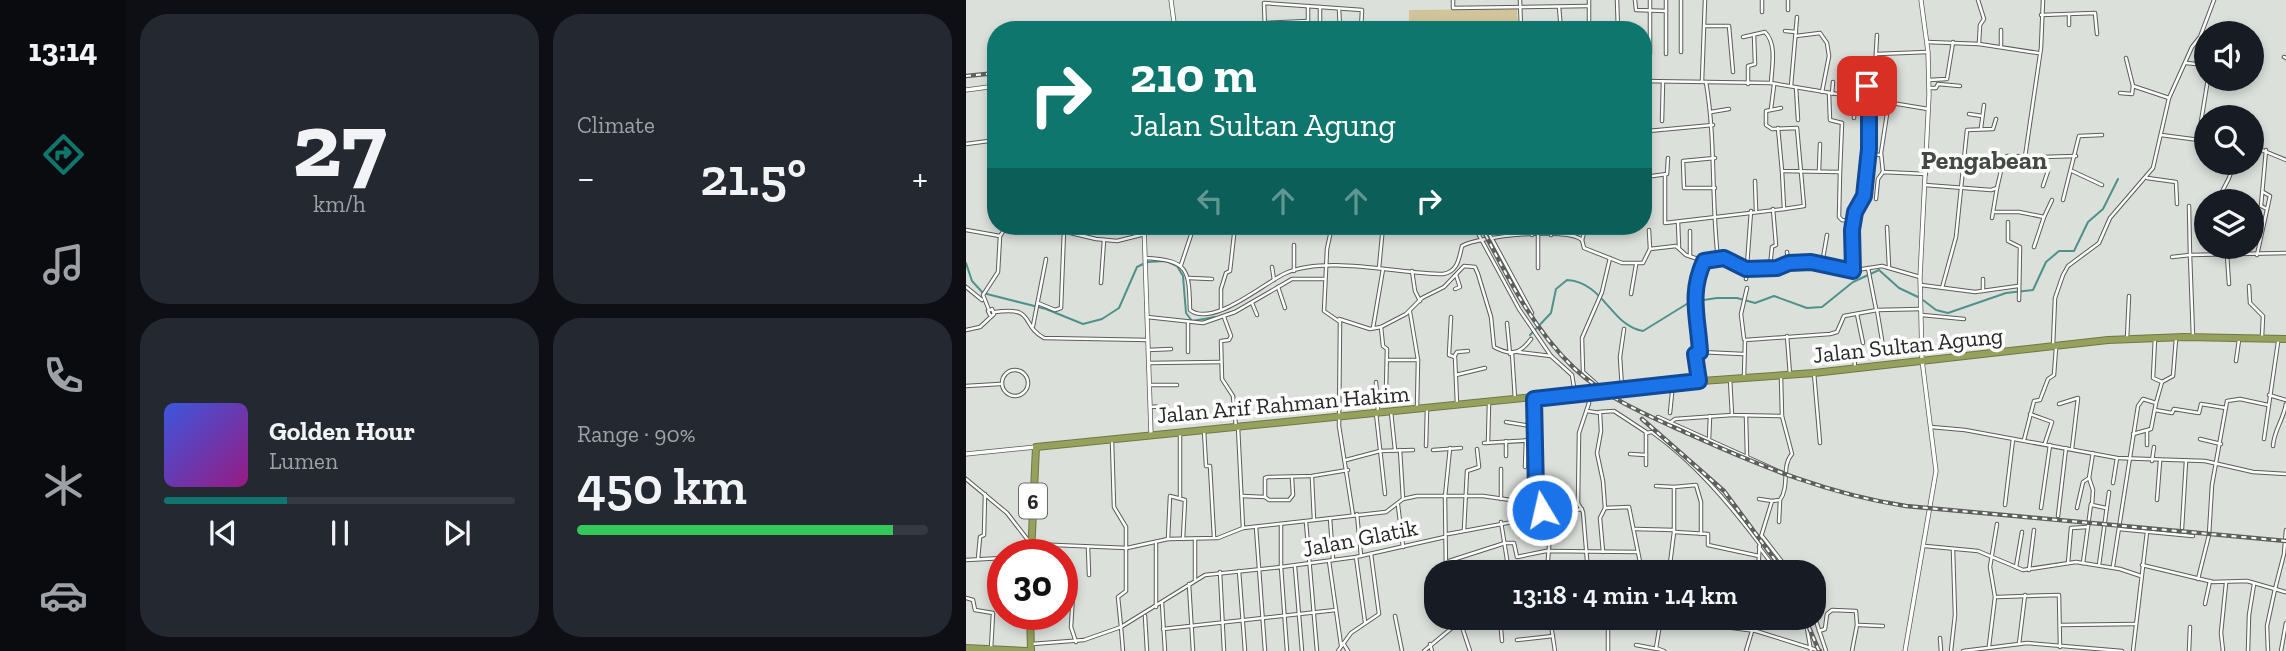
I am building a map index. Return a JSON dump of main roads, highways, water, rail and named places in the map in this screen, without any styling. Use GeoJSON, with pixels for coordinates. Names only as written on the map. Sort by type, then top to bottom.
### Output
{"type":"FeatureCollection","features":[{"type":"Feature","properties":{"kind":"highway","name":"Jalan Sultan Agung"},"geometry":{"type":"LineString","coordinates":[[1534,399],[1673,383],[1814,373],[2127,339],[2282,339]]}},
{"type":"Feature","properties":{"kind":"highway","name":"Jalan Arif Rahman Hakim"},"geometry":{"type":"LineString","coordinates":[[1035,447],[1457,404],[1534,399]]}},
{"type":"Feature","properties":{"kind":"highway","name":"6"},"geometry":{"type":"LineString","coordinates":[[1031,539],[1035,447]]}},
{"type":"Feature","properties":{"kind":"highway"},"geometry":{"type":"LineString","coordinates":[[966,648],[1028,649],[1029,630]]}},
{"type":"Feature","properties":{"kind":"main road"},"geometry":{"type":"LineString","coordinates":[[1171,0],[1174,21]]}},
{"type":"Feature","properties":{"kind":"main road"},"geometry":{"type":"LineString","coordinates":[[1905,651],[1936,471],[1922,360],[1920,277],[1929,80],[1921,0]]}},
{"type":"Feature","properties":{"kind":"main road"},"geometry":{"type":"LineString","coordinates":[[966,90],[987,87]]}},
{"type":"Feature","properties":{"kind":"main road"},"geometry":{"type":"LineString","coordinates":[[1144,235],[1151,434]]}},
{"type":"Feature","properties":{"kind":"main road"},"geometry":{"type":"LineString","coordinates":[[966,454],[1035,447]]}},
{"type":"Feature","properties":{"kind":"waterway"},"geometry":{"type":"LineString","coordinates":[[1923,300],[1936,310],[1948,313],[2006,293],[2033,290],[2046,262],[2059,251],[2074,251],[2088,222],[2103,209],[2118,179]]}},
{"type":"Feature","properties":{"kind":"waterway"},"geometry":{"type":"LineString","coordinates":[[966,263],[972,281],[983,293],[1046,309],[1083,324],[1102,319],[1119,308],[1137,267],[1147,262],[1166,261],[1177,266],[1183,276],[1186,313],[1192,321],[1215,317]]}},
{"type":"Feature","properties":{"kind":"waterway"},"geometry":{"type":"LineString","coordinates":[[1530,335],[1551,313],[1556,289],[1567,280],[1590,288],[1623,321],[1643,331],[1690,302],[1717,298],[1737,298],[1755,303],[1774,296],[1807,308],[1822,307],[1853,282],[1879,270],[1899,288],[1918,297]]}},
{"type":"Feature","properties":{"kind":"railway"},"geometry":{"type":"LineString","coordinates":[[966,76],[987,74]]}},
{"type":"Feature","properties":{"kind":"railway"},"geometry":{"type":"LineString","coordinates":[[1486,235],[1533,319],[1559,352],[1587,379],[1614,398],[1644,413],[1768,468],[1849,494],[1906,506],[2286,541]]}},
{"type":"Feature","properties":{"kind":"railway"},"geometry":{"type":"LineString","coordinates":[[1642,419],[1724,491],[1775,560]]}},
{"type":"Feature","properties":{"kind":"railway"},"geometry":{"type":"LineString","coordinates":[[1810,630],[1819,651]]}},
{"type":"Feature","properties":{"kind":"district","name":"Pengabean"},"geometry":{"type":"Point","coordinates":[1984,160]}}]}
